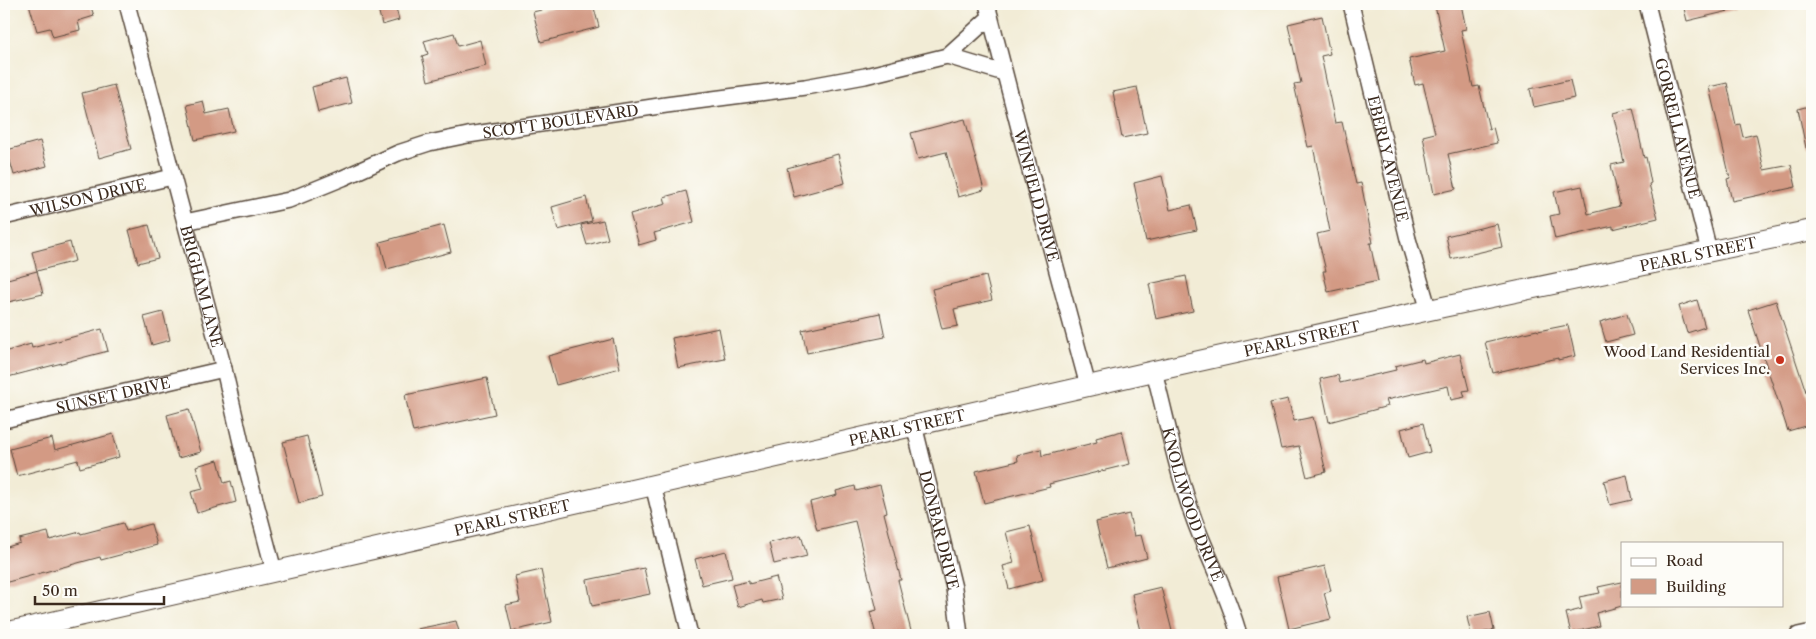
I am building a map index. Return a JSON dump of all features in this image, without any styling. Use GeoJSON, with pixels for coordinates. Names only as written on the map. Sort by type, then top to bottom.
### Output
{"type":"FeatureCollection","features":[{"type":"Feature","properties":{"kind":"street","name":"BRIGHAM LANE"},"geometry":{"type":"LineString","coordinates":[[127,4],[172,177],[186,222],[274,572]]}},
{"type":"Feature","properties":{"kind":"street","name":"EBERLY AVENUE"},"geometry":{"type":"LineString","coordinates":[[1351,4],[1408,239],[1429,311]]}},
{"type":"Feature","properties":{"kind":"street","name":"GORRELL AVENUE"},"geometry":{"type":"LineString","coordinates":[[1647,4],[1709,251]]}},
{"type":"Feature","properties":{"kind":"street","name":"SCOTT BOULEVARD"},"geometry":{"type":"LineString","coordinates":[[186,222],[289,200],[398,153],[439,141],[468,135],[805,87],[865,76],[947,56],[989,10]]}},
{"type":"Feature","properties":{"kind":"street","name":"WINFIELD DRIVE"},"geometry":{"type":"LineString","coordinates":[[989,10],[1004,73],[1088,386]]}},
{"type":"Feature","properties":{"kind":"street"},"geometry":{"type":"LineString","coordinates":[[947,56],[1004,73]]}},
{"type":"Feature","properties":{"kind":"street","name":"WILSON DRIVE"},"geometry":{"type":"LineString","coordinates":[[4,217],[172,177]]}},
{"type":"Feature","properties":{"kind":"street","name":"PEARL STREET"},"geometry":{"type":"LineString","coordinates":[[4,633],[1154,371],[1443,307],[1812,230]]}},
{"type":"Feature","properties":{"kind":"street","name":"SUNSET DRIVE"},"geometry":{"type":"LineString","coordinates":[[4,420],[224,369]]}},
{"type":"Feature","properties":{"kind":"street","name":"KNOLLWOOD DRIVE"},"geometry":{"type":"LineString","coordinates":[[1154,371],[1186,495],[1195,522],[1234,616],[1239,635]]}},
{"type":"Feature","properties":{"kind":"street","name":"DONBAR DRIVE"},"geometry":{"type":"LineString","coordinates":[[914,425],[954,588],[960,635]]}},
{"type":"Feature","properties":{"kind":"street"},"geometry":{"type":"LineString","coordinates":[[654,485],[690,635]]}},
{"type":"Feature","properties":{"kind":"street"},"geometry":{"type":"LineString","coordinates":[[1798,635],[1812,632]]}},
{"type":"Feature","properties":{"kind":"building"},"geometry":{"type":"Polygon","coordinates":[[[29,4],[90,4],[94,16],[78,21],[80,30],[53,37],[50,28],[37,31],[29,4]]]}},
{"type":"Feature","properties":{"kind":"building"},"geometry":{"type":"Polygon","coordinates":[[[377,4],[395,4],[399,20],[382,25],[377,4]]]}},
{"type":"Feature","properties":{"kind":"building"},"geometry":{"type":"Polygon","coordinates":[[[565,4],[593,4],[599,27],[541,42],[533,12],[565,4]]]}},
{"type":"Feature","properties":{"kind":"building"},"geometry":{"type":"Polygon","coordinates":[[[1461,4],[1466,29],[1461,30],[1473,87],[1479,86],[1489,129],[1493,127],[1497,143],[1448,154],[1456,189],[1434,194],[1423,136],[1435,133],[1423,83],[1415,85],[1409,59],[1445,51],[1435,6],[1461,4]]]}},
{"type":"Feature","properties":{"kind":"building"},"geometry":{"type":"Polygon","coordinates":[[[1683,4],[1737,4],[1737,9],[1687,21],[1683,4]]]}},
{"type":"Feature","properties":{"kind":"building"},"geometry":{"type":"Polygon","coordinates":[[[1322,16],[1330,54],[1321,56],[1335,123],[1342,122],[1356,184],[1361,183],[1373,243],[1370,243],[1378,281],[1328,292],[1323,271],[1326,271],[1317,234],[1330,231],[1313,146],[1308,147],[1294,84],[1301,83],[1288,24],[1322,16]]]}},
{"type":"Feature","properties":{"kind":"building"},"geometry":{"type":"Polygon","coordinates":[[[454,33],[458,46],[480,40],[486,66],[428,81],[422,56],[428,54],[424,41],[454,33]]]}},
{"type":"Feature","properties":{"kind":"building"},"geometry":{"type":"Polygon","coordinates":[[[346,78],[352,103],[318,112],[312,87],[346,78]]]}},
{"type":"Feature","properties":{"kind":"building"},"geometry":{"type":"Polygon","coordinates":[[[1570,80],[1574,98],[1534,107],[1530,89],[1570,80]]]}},
{"type":"Feature","properties":{"kind":"building"},"geometry":{"type":"Polygon","coordinates":[[[1727,83],[1736,125],[1740,124],[1743,137],[1756,134],[1764,170],[1791,165],[1796,187],[1732,201],[1727,179],[1730,178],[1709,87],[1727,83]]]}},
{"type":"Feature","properties":{"kind":"building"},"geometry":{"type":"Polygon","coordinates":[[[114,85],[131,149],[99,158],[82,93],[114,85]]]}},
{"type":"Feature","properties":{"kind":"building"},"geometry":{"type":"Polygon","coordinates":[[[1137,87],[1147,133],[1122,138],[1113,92],[1137,87]]]}},
{"type":"Feature","properties":{"kind":"building"},"geometry":{"type":"Polygon","coordinates":[[[203,101],[206,114],[229,109],[234,131],[195,140],[187,105],[203,101]]]}},
{"type":"Feature","properties":{"kind":"building"},"geometry":{"type":"Polygon","coordinates":[[[1812,105],[1812,148],[1806,148],[1798,109],[1812,105]]]}},
{"type":"Feature","properties":{"kind":"building"},"geometry":{"type":"Polygon","coordinates":[[[1633,108],[1644,158],[1646,157],[1651,183],[1649,184],[1658,218],[1613,229],[1613,226],[1555,239],[1550,216],[1559,214],[1554,192],[1582,186],[1588,214],[1620,206],[1611,165],[1624,162],[1613,113],[1633,108]]]}},
{"type":"Feature","properties":{"kind":"building"},"geometry":{"type":"Polygon","coordinates":[[[965,119],[984,190],[958,197],[946,152],[918,159],[911,133],[965,119]]]}},
{"type":"Feature","properties":{"kind":"building"},"geometry":{"type":"Polygon","coordinates":[[[40,141],[47,166],[14,175],[7,150],[40,141]]]}},
{"type":"Feature","properties":{"kind":"building"},"geometry":{"type":"Polygon","coordinates":[[[838,154],[845,183],[794,197],[787,168],[838,154]]]}},
{"type":"Feature","properties":{"kind":"building"},"geometry":{"type":"Polygon","coordinates":[[[1162,176],[1170,210],[1191,205],[1197,230],[1146,241],[1134,183],[1162,176]]]}},
{"type":"Feature","properties":{"kind":"building"},"geometry":{"type":"Polygon","coordinates":[[[686,191],[694,222],[654,233],[656,240],[639,245],[630,214],[666,204],[664,197],[686,191]]]}},
{"type":"Feature","properties":{"kind":"building"},"geometry":{"type":"Polygon","coordinates":[[[586,197],[592,221],[558,230],[552,207],[586,197]]]}},
{"type":"Feature","properties":{"kind":"building"},"geometry":{"type":"Polygon","coordinates":[[[603,220],[608,239],[587,245],[581,225],[603,220]]]}},
{"type":"Feature","properties":{"kind":"building"},"geometry":{"type":"Polygon","coordinates":[[[1497,224],[1502,247],[1451,259],[1446,236],[1497,224]]]}},
{"type":"Feature","properties":{"kind":"building"},"geometry":{"type":"Polygon","coordinates":[[[149,225],[158,258],[138,263],[129,230],[149,225]]]}},
{"type":"Feature","properties":{"kind":"building"},"geometry":{"type":"Polygon","coordinates":[[[444,225],[451,252],[387,269],[380,242],[444,225]]]}},
{"type":"Feature","properties":{"kind":"building"},"geometry":{"type":"Polygon","coordinates":[[[70,242],[75,261],[37,271],[32,252],[70,242]]]}},
{"type":"Feature","properties":{"kind":"building"},"geometry":{"type":"Polygon","coordinates":[[[37,271],[43,294],[4,303],[4,280],[37,271]]]}},
{"type":"Feature","properties":{"kind":"building"},"geometry":{"type":"Polygon","coordinates":[[[986,276],[992,300],[954,309],[958,326],[942,329],[932,289],[986,276]]]}},
{"type":"Feature","properties":{"kind":"building"},"geometry":{"type":"Polygon","coordinates":[[[1186,276],[1193,311],[1156,319],[1149,284],[1186,276]]]}},
{"type":"Feature","properties":{"kind":"building"},"geometry":{"type":"Polygon","coordinates":[[[1697,300],[1705,327],[1687,333],[1679,306],[1697,300]]]}},
{"type":"Feature","properties":{"kind":"building","name":"Wood Land Residential Services Inc."},"geometry":{"type":"Polygon","coordinates":[[[1776,301],[1812,410],[1812,424],[1788,431],[1748,310],[1776,301]]]}},
{"type":"Feature","properties":{"kind":"building"},"geometry":{"type":"Polygon","coordinates":[[[163,312],[170,340],[152,345],[144,317],[163,312]]]}},
{"type":"Feature","properties":{"kind":"building"},"geometry":{"type":"Polygon","coordinates":[[[880,313],[885,337],[807,353],[802,330],[880,313]]]}},
{"type":"Feature","properties":{"kind":"building"},"geometry":{"type":"Polygon","coordinates":[[[1627,314],[1633,335],[1606,342],[1600,322],[1627,314]]]}},
{"type":"Feature","properties":{"kind":"building"},"geometry":{"type":"Polygon","coordinates":[[[1568,325],[1575,356],[1493,373],[1485,342],[1568,325]]]}},
{"type":"Feature","properties":{"kind":"building"},"geometry":{"type":"Polygon","coordinates":[[[719,328],[725,359],[678,368],[672,338],[719,328]]]}},
{"type":"Feature","properties":{"kind":"building"},"geometry":{"type":"Polygon","coordinates":[[[102,329],[108,351],[4,378],[4,352],[31,344],[32,348],[102,329]]]}},
{"type":"Feature","properties":{"kind":"building"},"geometry":{"type":"Polygon","coordinates":[[[613,339],[620,368],[556,385],[548,356],[613,339]]]}},
{"type":"Feature","properties":{"kind":"building"},"geometry":{"type":"Polygon","coordinates":[[[1460,354],[1469,390],[1463,391],[1465,397],[1451,400],[1448,386],[1386,400],[1388,406],[1329,422],[1320,379],[1338,375],[1340,383],[1396,370],[1395,366],[1423,359],[1424,363],[1460,354]]]}},
{"type":"Feature","properties":{"kind":"building"},"geometry":{"type":"Polygon","coordinates":[[[487,378],[495,414],[413,432],[405,395],[487,378]]]}},
{"type":"Feature","properties":{"kind":"building"},"geometry":{"type":"Polygon","coordinates":[[[1288,399],[1294,421],[1313,417],[1326,472],[1307,477],[1299,446],[1281,449],[1270,403],[1288,399]]]}},
{"type":"Feature","properties":{"kind":"building"},"geometry":{"type":"Polygon","coordinates":[[[189,409],[201,452],[178,458],[167,415],[189,409]]]}},
{"type":"Feature","properties":{"kind":"building"},"geometry":{"type":"Polygon","coordinates":[[[1423,423],[1430,452],[1408,458],[1401,429],[1423,423]]]}},
{"type":"Feature","properties":{"kind":"building"},"geometry":{"type":"Polygon","coordinates":[[[1122,431],[1130,464],[1049,484],[1050,487],[984,503],[976,471],[1018,461],[1017,455],[1041,449],[1042,456],[1097,442],[1096,438],[1122,431]]]}},
{"type":"Feature","properties":{"kind":"building"},"geometry":{"type":"Polygon","coordinates":[[[113,434],[119,457],[80,468],[78,460],[17,476],[10,449],[52,438],[55,450],[113,434]]]}},
{"type":"Feature","properties":{"kind":"building"},"geometry":{"type":"Polygon","coordinates":[[[307,436],[322,497],[299,503],[283,442],[307,436]]]}},
{"type":"Feature","properties":{"kind":"building"},"geometry":{"type":"Polygon","coordinates":[[[218,460],[224,483],[231,481],[236,502],[197,513],[191,492],[203,489],[196,466],[218,460]]]}},
{"type":"Feature","properties":{"kind":"building"},"geometry":{"type":"Polygon","coordinates":[[[1627,475],[1632,500],[1610,505],[1604,481],[1627,475]]]}},
{"type":"Feature","properties":{"kind":"building"},"geometry":{"type":"Polygon","coordinates":[[[880,485],[887,512],[884,513],[901,580],[898,580],[912,635],[876,635],[870,612],[877,610],[855,521],[817,530],[810,502],[837,495],[836,491],[855,486],[856,491],[880,485]]]}},
{"type":"Feature","properties":{"kind":"building"},"geometry":{"type":"Polygon","coordinates":[[[1129,514],[1134,536],[1141,535],[1147,558],[1107,568],[1096,522],[1129,514]]]}},
{"type":"Feature","properties":{"kind":"building"},"geometry":{"type":"Polygon","coordinates":[[[123,523],[126,531],[151,524],[157,545],[101,560],[100,557],[4,583],[4,548],[20,543],[19,539],[48,532],[50,540],[123,523]]]}},
{"type":"Feature","properties":{"kind":"building"},"geometry":{"type":"Polygon","coordinates":[[[1030,526],[1043,580],[1009,589],[1003,566],[1014,563],[1006,532],[1030,526]]]}},
{"type":"Feature","properties":{"kind":"building"},"geometry":{"type":"Polygon","coordinates":[[[801,535],[807,556],[774,564],[769,543],[801,535]]]}},
{"type":"Feature","properties":{"kind":"building"},"geometry":{"type":"Polygon","coordinates":[[[726,551],[732,578],[702,585],[695,559],[726,551]]]}},
{"type":"Feature","properties":{"kind":"building"},"geometry":{"type":"Polygon","coordinates":[[[1325,566],[1331,591],[1324,593],[1331,619],[1289,629],[1277,577],[1325,566]]]}},
{"type":"Feature","properties":{"kind":"building"},"geometry":{"type":"Polygon","coordinates":[[[644,568],[650,594],[592,606],[587,580],[644,568]]]}},
{"type":"Feature","properties":{"kind":"building"},"geometry":{"type":"Polygon","coordinates":[[[541,570],[552,622],[512,631],[506,605],[520,602],[515,576],[541,570]]]}},
{"type":"Feature","properties":{"kind":"building"},"geometry":{"type":"Polygon","coordinates":[[[776,577],[782,599],[763,603],[762,600],[738,607],[732,585],[749,581],[749,584],[776,577]]]}},
{"type":"Feature","properties":{"kind":"building"},"geometry":{"type":"Polygon","coordinates":[[[1621,582],[1622,606],[1596,613],[1599,626],[1571,633],[1566,613],[1582,609],[1579,597],[1600,593],[1598,587],[1621,582]]]}},
{"type":"Feature","properties":{"kind":"building"},"geometry":{"type":"Polygon","coordinates":[[[1161,587],[1173,635],[1142,635],[1132,594],[1161,587]]]}},
{"type":"Feature","properties":{"kind":"building"},"geometry":{"type":"Polygon","coordinates":[[[1490,612],[1494,630],[1471,635],[1467,617],[1490,612]]]}},
{"type":"Feature","properties":{"kind":"building"},"geometry":{"type":"Polygon","coordinates":[[[456,621],[460,635],[418,635],[417,629],[456,621]]]}},
{"type":"Feature","properties":{"kind":"place","name":"Wood Land Residential Services Inc."},"geometry":{"type":"Point","coordinates":[1780,360]}}]}
